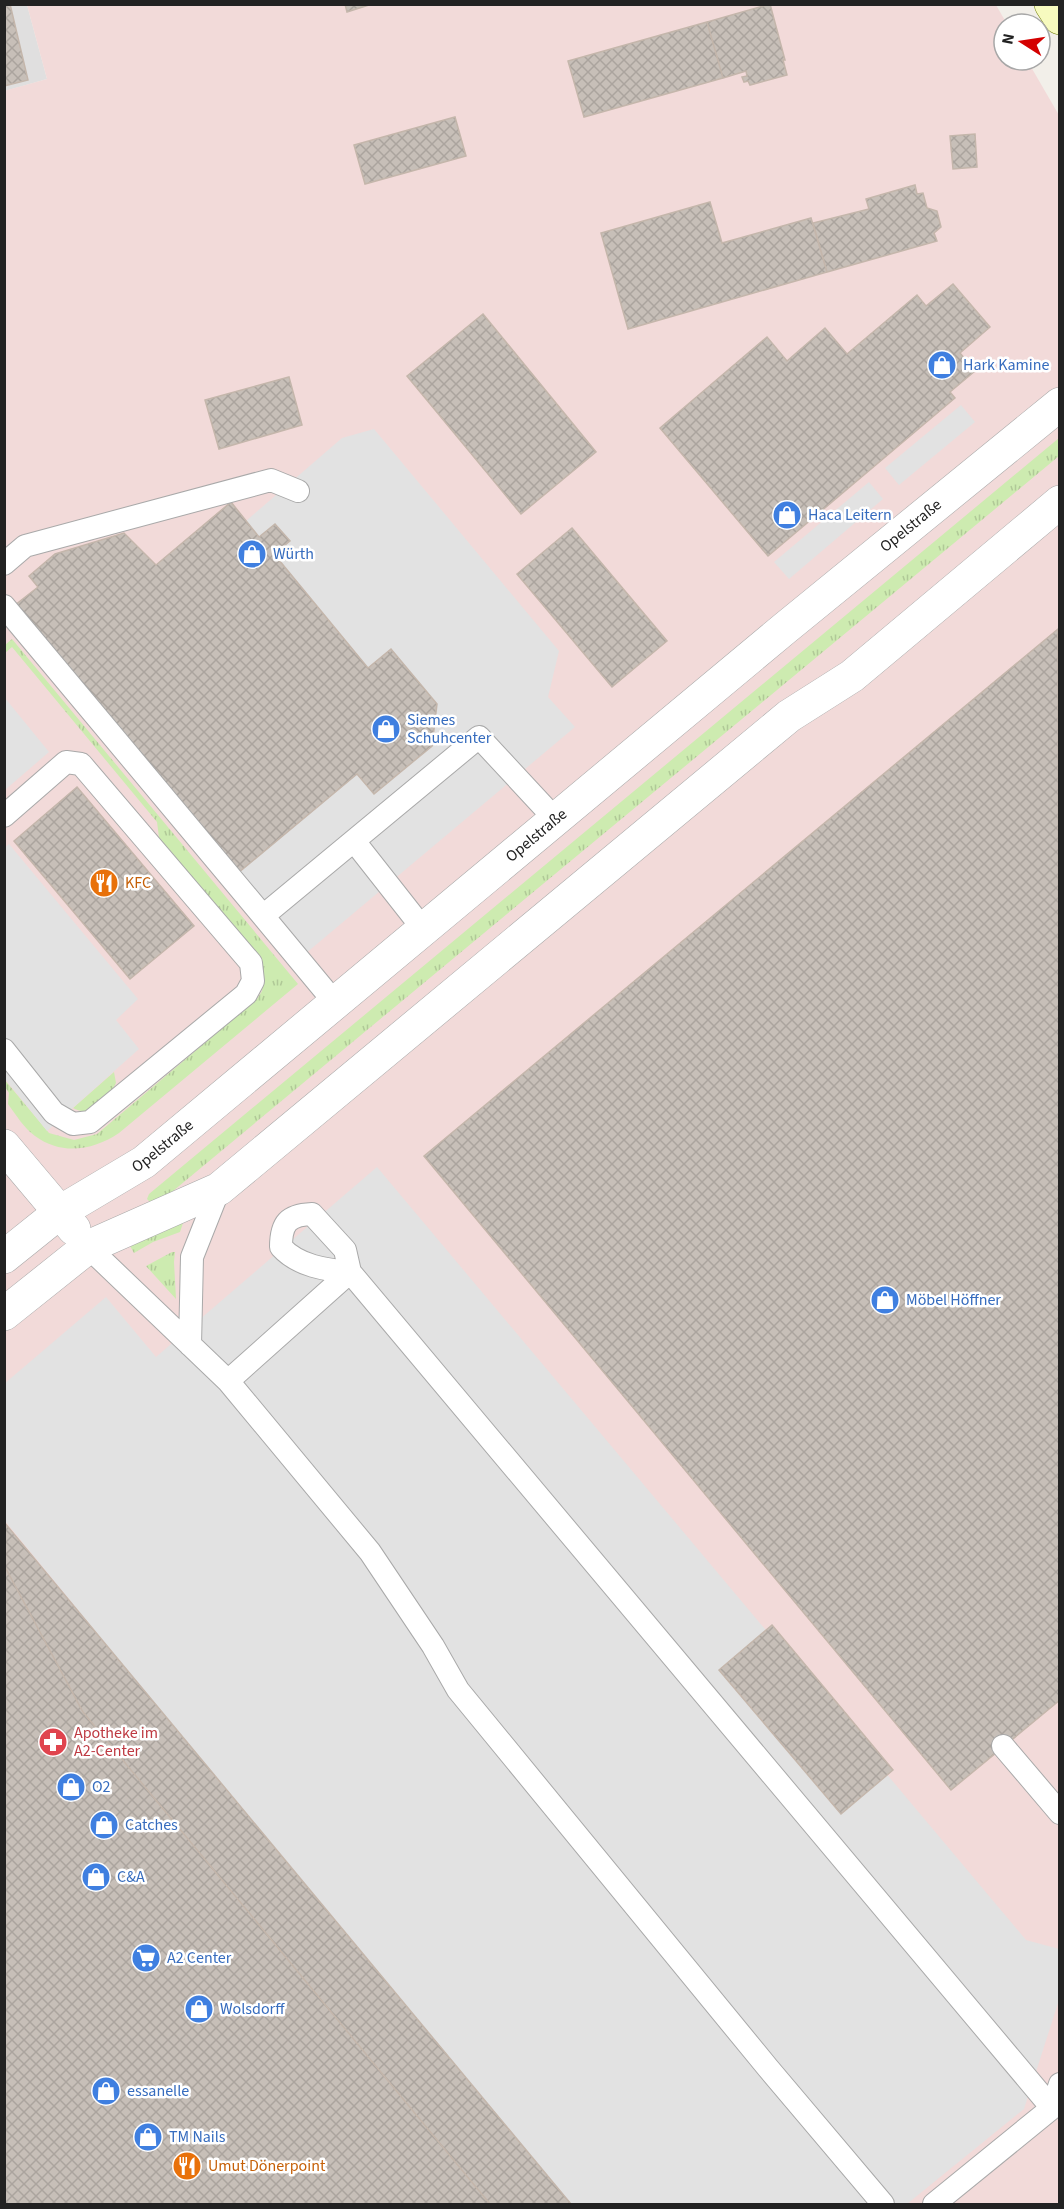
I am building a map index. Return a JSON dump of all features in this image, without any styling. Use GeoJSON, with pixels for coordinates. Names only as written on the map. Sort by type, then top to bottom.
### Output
{"type":"FeatureCollection","features":[{"type":"Feature","properties":{"kind":"main road"},"geometry":{"type":"LineString","coordinates":[[1052,4],[1059,18]]}},
{"type":"Feature","properties":{"kind":"street","name":"Opelstraße"},"geometry":{"type":"LineString","coordinates":[[4,1257],[60,1212],[144,1162],[784,629],[1059,404]]}},
{"type":"Feature","properties":{"kind":"street"},"geometry":{"type":"LineString","coordinates":[[4,1314],[88,1247],[219,1189],[789,716],[852,676],[1059,502]]}},
{"type":"Feature","properties":{"kind":"street"},"geometry":{"type":"LineString","coordinates":[[4,1146],[88,1247]]}},
{"type":"Feature","properties":{"kind":"lane"},"geometry":{"type":"LineString","coordinates":[[4,564],[25,546],[271,480],[298,491]]}},
{"type":"Feature","properties":{"kind":"lane"},"geometry":{"type":"LineString","coordinates":[[4,606],[336,1004]]}},
{"type":"Feature","properties":{"kind":"lane"},"geometry":{"type":"LineString","coordinates":[[263,916],[479,737],[556,820]]}},
{"type":"Feature","properties":{"kind":"lane"},"geometry":{"type":"LineString","coordinates":[[4,816],[66,762],[81,764],[251,963],[253,981],[246,994],[90,1122],[73,1124],[54,1113],[4,1050]]}},
{"type":"Feature","properties":{"kind":"lane"},"geometry":{"type":"LineString","coordinates":[[354,841],[424,930]]}},
{"type":"Feature","properties":{"kind":"lane"},"geometry":{"type":"LineString","coordinates":[[190,1345],[192,1257],[219,1189]]}},
{"type":"Feature","properties":{"kind":"lane"},"geometry":{"type":"LineString","coordinates":[[88,1247],[228,1381],[370,1552],[433,1646],[458,1690],[883,2205]]}},
{"type":"Feature","properties":{"kind":"lane"},"geometry":{"type":"LineString","coordinates":[[228,1381],[350,1272],[1052,2108]]}},
{"type":"Feature","properties":{"kind":"lane"},"geometry":{"type":"LineString","coordinates":[[1003,1746],[1059,1813]]}},
{"type":"Feature","properties":{"kind":"lane"},"geometry":{"type":"LineString","coordinates":[[934,2205],[1052,2108],[1059,2084]]}},
{"type":"Feature","properties":{"kind":"shaded area"},"geometry":{"type":"Polygon","coordinates":[[[5,5],[27,5],[47,79],[5,91],[5,5]]]}},
{"type":"Feature","properties":{"kind":"shaded area"},"geometry":{"type":"Polygon","coordinates":[[[27,5],[996,5],[1000,12],[992,12],[992,72],[1034,72],[1060,117],[1059,2204],[5,2204],[4,91],[47,79],[27,5]]]}},
{"type":"Feature","properties":{"kind":"shaded area"},"geometry":{"type":"Polygon","coordinates":[[[961,405],[975,422],[899,485],[885,468],[961,405]]]}},
{"type":"Feature","properties":{"kind":"shaded area"},"geometry":{"type":"Polygon","coordinates":[[[374,429],[559,651],[548,697],[575,727],[305,954],[238,873],[357,774],[374,794],[432,746],[437,704],[391,649],[368,668],[274,554],[289,542],[259,537],[246,521],[342,438],[374,429]]]}},
{"type":"Feature","properties":{"kind":"shaded area"},"geometry":{"type":"Polygon","coordinates":[[[869,482],[883,499],[789,579],[774,562],[869,482]]]}},
{"type":"Feature","properties":{"kind":"shaded area"},"geometry":{"type":"Polygon","coordinates":[[[5,698],[49,752],[4,790],[5,698]]]}},
{"type":"Feature","properties":{"kind":"shaded area"},"geometry":{"type":"Polygon","coordinates":[[[9,844],[138,999],[116,1020],[139,1049],[47,1131],[5,1079],[4,848],[9,844]]]}},
{"type":"Feature","properties":{"kind":"shaded area"},"geometry":{"type":"Polygon","coordinates":[[[377,1167],[1026,1940],[1059,1949],[1059,2000],[1024,2109],[907,2204],[565,2204],[5,1521],[4,1384],[106,1297],[156,1357],[377,1167]]]}},
{"type":"Feature","properties":{"kind":"green space"},"geometry":{"type":"Polygon","coordinates":[[[1059,438],[1059,456],[167,1196],[152,1204],[147,1199],[149,1194],[1059,438]]]}},
{"type":"Feature","properties":{"kind":"green space"},"geometry":{"type":"Polygon","coordinates":[[[12,639],[298,984],[119,1133],[89,1147],[56,1146],[31,1133],[8,1104],[9,1093],[4,1079],[49,1133],[74,1140],[97,1134],[257,999],[262,991],[263,981],[160,845],[157,822],[12,647],[5,653],[5,645],[12,639]]]}},
{"type":"Feature","properties":{"kind":"green space"},"geometry":{"type":"Polygon","coordinates":[[[114,1072],[116,1083],[100,1103],[87,1111],[73,1108],[114,1072]]]}},
{"type":"Feature","properties":{"kind":"green space"},"geometry":{"type":"Polygon","coordinates":[[[183,1223],[180,1232],[153,1242],[134,1253],[130,1246],[183,1223]]]}},
{"type":"Feature","properties":{"kind":"green space"},"geometry":{"type":"Polygon","coordinates":[[[175,1252],[176,1299],[146,1266],[175,1252]]]}},
{"type":"Feature","properties":{"kind":"building"},"geometry":{"type":"Polygon","coordinates":[[[4,4],[10,4],[28,80],[4,86],[4,4]]]}},
{"type":"Feature","properties":{"kind":"building"},"geometry":{"type":"Polygon","coordinates":[[[345,4],[372,4],[347,12],[345,4]]]}},
{"type":"Feature","properties":{"kind":"building"},"geometry":{"type":"Polygon","coordinates":[[[770,4],[787,75],[750,85],[748,81],[744,82],[742,77],[747,76],[746,71],[723,78],[707,22],[770,4]]]}},
{"type":"Feature","properties":{"kind":"building"},"geometry":{"type":"Polygon","coordinates":[[[707,22],[723,78],[584,117],[568,61],[707,22]]]}},
{"type":"Feature","properties":{"kind":"building"},"geometry":{"type":"Polygon","coordinates":[[[455,117],[466,156],[365,184],[354,145],[455,117]]]}},
{"type":"Feature","properties":{"kind":"building"},"geometry":{"type":"Polygon","coordinates":[[[975,134],[977,167],[953,169],[950,136],[975,134]]]}},
{"type":"Feature","properties":{"kind":"building"},"geometry":{"type":"Polygon","coordinates":[[[915,185],[917,194],[923,193],[927,208],[937,211],[941,227],[934,233],[937,241],[827,272],[813,223],[869,209],[866,199],[915,185]]]}},
{"type":"Feature","properties":{"kind":"building"},"geometry":{"type":"Polygon","coordinates":[[[710,202],[722,243],[811,218],[827,272],[628,329],[601,233],[710,202]]]}},
{"type":"Feature","properties":{"kind":"building"},"geometry":{"type":"Polygon","coordinates":[[[953,284],[990,327],[960,353],[975,371],[950,392],[955,398],[768,556],[660,428],[767,337],[787,361],[825,328],[847,354],[917,295],[926,306],[953,284]]]}},
{"type":"Feature","properties":{"kind":"building"},"geometry":{"type":"Polygon","coordinates":[[[483,314],[596,452],[521,514],[407,376],[483,314]]]}},
{"type":"Feature","properties":{"kind":"building"},"geometry":{"type":"Polygon","coordinates":[[[289,377],[302,425],[219,449],[205,400],[289,377]]]}},
{"type":"Feature","properties":{"kind":"building"},"geometry":{"type":"Polygon","coordinates":[[[231,502],[259,537],[275,524],[290,541],[274,554],[368,668],[391,649],[437,704],[432,746],[374,794],[357,774],[238,873],[15,605],[38,587],[29,576],[55,554],[124,533],[156,565],[231,502]]]}},
{"type":"Feature","properties":{"kind":"building"},"geometry":{"type":"Polygon","coordinates":[[[572,528],[667,641],[612,687],[517,574],[572,528]]]}},
{"type":"Feature","properties":{"kind":"building"},"geometry":{"type":"Polygon","coordinates":[[[1058,629],[1060,1700],[951,1790],[424,1156],[1058,629]]]}},
{"type":"Feature","properties":{"kind":"building","name":"KFC"},"geometry":{"type":"Polygon","coordinates":[[[77,787],[194,926],[130,979],[14,841],[77,787]]]}},
{"type":"Feature","properties":{"kind":"building"},"geometry":{"type":"Polygon","coordinates":[[[4,1522],[571,2204],[490,2204],[83,1712],[4,1565],[4,1522]]]}},
{"type":"Feature","properties":{"kind":"building","name":"A2 Center"},"geometry":{"type":"Polygon","coordinates":[[[4,1565],[83,1712],[490,2204],[4,2204],[4,1565]]]}},
{"type":"Feature","properties":{"kind":"building"},"geometry":{"type":"Polygon","coordinates":[[[772,1625],[893,1770],[841,1814],[719,1670],[772,1625]]]}},
{"type":"Feature","properties":{"kind":"place","name":"Hark Kamine"},"geometry":{"type":"Point","coordinates":[942,365]}},
{"type":"Feature","properties":{"kind":"place","name":"Haca Leitern"},"geometry":{"type":"Point","coordinates":[787,515]}},
{"type":"Feature","properties":{"kind":"place","name":"Würth"},"geometry":{"type":"Point","coordinates":[252,554]}},
{"type":"Feature","properties":{"kind":"place","name":"Siemes Schuhcenter"},"geometry":{"type":"Point","coordinates":[386,729]}},
{"type":"Feature","properties":{"kind":"place","name":"KFC"},"geometry":{"type":"Point","coordinates":[104,883]}},
{"type":"Feature","properties":{"kind":"place","name":"Möbel Höffner"},"geometry":{"type":"Point","coordinates":[885,1300]}},
{"type":"Feature","properties":{"kind":"place","name":"Apotheke im A2-Center"},"geometry":{"type":"Point","coordinates":[53,1742]}},
{"type":"Feature","properties":{"kind":"place","name":"O2"},"geometry":{"type":"Point","coordinates":[71,1787]}},
{"type":"Feature","properties":{"kind":"place","name":"Catches"},"geometry":{"type":"Point","coordinates":[104,1825]}},
{"type":"Feature","properties":{"kind":"place","name":"C&A"},"geometry":{"type":"Point","coordinates":[96,1877]}},
{"type":"Feature","properties":{"kind":"place","name":"A2 Center"},"geometry":{"type":"Point","coordinates":[146,1958]}},
{"type":"Feature","properties":{"kind":"place","name":"Wolsdorff"},"geometry":{"type":"Point","coordinates":[199,2009]}},
{"type":"Feature","properties":{"kind":"place","name":"essanelle"},"geometry":{"type":"Point","coordinates":[106,2091]}},
{"type":"Feature","properties":{"kind":"place","name":"TM Nails"},"geometry":{"type":"Point","coordinates":[148,2137]}},
{"type":"Feature","properties":{"kind":"place","name":"Umut Dönerpoint"},"geometry":{"type":"Point","coordinates":[187,2166]}}]}
